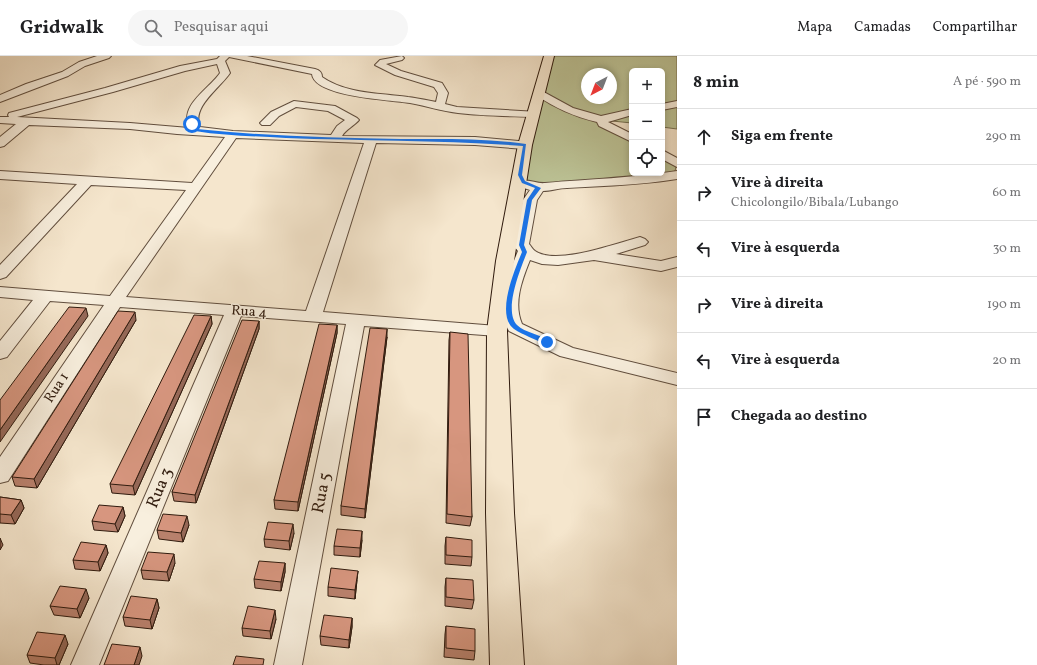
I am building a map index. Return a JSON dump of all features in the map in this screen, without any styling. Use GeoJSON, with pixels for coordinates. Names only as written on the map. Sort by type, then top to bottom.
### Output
{"type":"FeatureCollection","features":[{"type":"Feature","properties":{"kind":"main road"},"geometry":{"type":"LineString","coordinates":[[507,665],[500,513],[497,331],[505,261],[525,184],[525,145],[549,56]]}},
{"type":"Feature","properties":{"kind":"street"},"geometry":{"type":"LineString","coordinates":[[23,118],[3,101],[24,88],[65,74],[82,64],[106,56]]}},
{"type":"Feature","properties":{"kind":"street"},"geometry":{"type":"LineString","coordinates":[[234,56],[315,72],[317,74],[317,78],[328,86],[364,95],[409,100],[458,110],[534,114]]}},
{"type":"Feature","properties":{"kind":"street"},"geometry":{"type":"LineString","coordinates":[[0,143],[23,118],[49,105],[223,58],[225,73],[221,81],[199,103],[192,114],[192,124],[196,130],[233,134]]}},
{"type":"Feature","properties":{"kind":"street"},"geometry":{"type":"LineString","coordinates":[[399,58],[383,62],[380,65],[403,75],[438,85],[442,88],[443,92],[442,101],[438,107]]}},
{"type":"Feature","properties":{"kind":"street"},"geometry":{"type":"LineString","coordinates":[[540,93],[565,109],[579,115],[602,120],[629,113]]}},
{"type":"Feature","properties":{"kind":"street"},"geometry":{"type":"LineString","coordinates":[[266,123],[275,114],[294,104],[332,108],[342,116],[353,120],[341,128],[334,139]]}},
{"type":"Feature","properties":{"kind":"street"},"geometry":{"type":"LineString","coordinates":[[665,106],[677,104]]}},
{"type":"Feature","properties":{"kind":"street"},"geometry":{"type":"LineString","coordinates":[[0,118],[23,118],[177,131],[233,134],[334,139],[475,141],[525,145]]}},
{"type":"Feature","properties":{"kind":"street"},"geometry":{"type":"LineString","coordinates":[[602,120],[603,124],[629,137]]}},
{"type":"Feature","properties":{"kind":"street"},"geometry":{"type":"LineString","coordinates":[[475,141],[529,129]]}},
{"type":"Feature","properties":{"kind":"street","name":"Rua 1"},"geometry":{"type":"LineString","coordinates":[[0,475],[115,302],[233,134]]}},
{"type":"Feature","properties":{"kind":"street"},"geometry":{"type":"LineString","coordinates":[[313,317],[372,140]]}},
{"type":"Feature","properties":{"kind":"street"},"geometry":{"type":"LineString","coordinates":[[665,156],[677,163]]}},
{"type":"Feature","properties":{"kind":"street"},"geometry":{"type":"LineString","coordinates":[[659,179],[675,171],[677,168]]}},
{"type":"Feature","properties":{"kind":"street"},"geometry":{"type":"LineString","coordinates":[[0,175],[196,187]]}},
{"type":"Feature","properties":{"kind":"street"},"geometry":{"type":"LineString","coordinates":[[550,261],[535,258],[524,252],[521,245],[530,200],[525,184],[629,183],[677,175]]}},
{"type":"Feature","properties":{"kind":"street"},"geometry":{"type":"LineString","coordinates":[[0,274],[88,180]]}},
{"type":"Feature","properties":{"kind":"street"},"geometry":{"type":"LineString","coordinates":[[516,273],[550,261],[592,256],[640,242]]}},
{"type":"Feature","properties":{"kind":"street"},"geometry":{"type":"LineString","coordinates":[[524,252],[516,273],[509,304],[511,319],[515,327],[567,352],[677,379]]}},
{"type":"Feature","properties":{"kind":"street"},"geometry":{"type":"LineString","coordinates":[[592,256],[661,266],[675,265]]}},
{"type":"Feature","properties":{"kind":"street","name":"Rua 4"},"geometry":{"type":"LineString","coordinates":[[0,292],[497,331]]}},
{"type":"Feature","properties":{"kind":"street"},"geometry":{"type":"LineString","coordinates":[[0,352],[45,296]]}},
{"type":"Feature","properties":{"kind":"street","name":"Rua 3"},"geometry":{"type":"LineString","coordinates":[[86,665],[234,311]]}},
{"type":"Feature","properties":{"kind":"street","name":"Rua 5"},"geometry":{"type":"LineString","coordinates":[[288,665],[356,320]]}},
{"type":"Feature","properties":{"kind":"green space"},"geometry":{"type":"Polygon","coordinates":[[[549,56],[677,56],[677,129],[665,127],[665,68],[629,68],[629,123],[602,120],[629,136],[629,176],[665,176],[659,179],[563,185],[524,182],[549,56]]]}},
{"type":"Feature","properties":{"kind":"green space"},"geometry":{"type":"Polygon","coordinates":[[[665,156],[677,163],[675,171],[665,176],[665,156]]]}},
{"type":"Feature","properties":{"kind":"building"},"geometry":{"type":"Polygon","coordinates":[[[69,307],[86,308],[0,430],[0,400],[69,307]]]}},
{"type":"Feature","properties":{"kind":"building"},"geometry":{"type":"Polygon","coordinates":[[[118,311],[135,312],[34,479],[12,477],[118,311]]]}},
{"type":"Feature","properties":{"kind":"building"},"geometry":{"type":"Polygon","coordinates":[[[194,315],[211,316],[133,486],[110,484],[194,315]]]}},
{"type":"Feature","properties":{"kind":"building"},"geometry":{"type":"Polygon","coordinates":[[[242,320],[259,321],[195,495],[172,492],[242,320]]]}},
{"type":"Feature","properties":{"kind":"building"},"geometry":{"type":"Polygon","coordinates":[[[319,324],[337,325],[298,502],[274,500],[319,324]]]}},
{"type":"Feature","properties":{"kind":"building"},"geometry":{"type":"Polygon","coordinates":[[[370,328],[387,329],[365,509],[341,506],[370,328]]]}},
{"type":"Feature","properties":{"kind":"building"},"geometry":{"type":"Polygon","coordinates":[[[450,332],[468,334],[472,517],[447,514],[450,332]]]}},
{"type":"Feature","properties":{"kind":"building"},"geometry":{"type":"Polygon","coordinates":[[[0,497],[21,500],[11,515],[0,514],[0,497]]]}},
{"type":"Feature","properties":{"kind":"building"},"geometry":{"type":"Polygon","coordinates":[[[99,505],[123,507],[115,524],[92,521],[99,505]]]}},
{"type":"Feature","properties":{"kind":"building"},"geometry":{"type":"Polygon","coordinates":[[[163,514],[187,516],[181,533],[157,530],[163,514]]]}},
{"type":"Feature","properties":{"kind":"building"},"geometry":{"type":"Polygon","coordinates":[[[268,522],[293,524],[289,541],[264,539],[268,522]]]}},
{"type":"Feature","properties":{"kind":"building"},"geometry":{"type":"Polygon","coordinates":[[[337,529],[362,531],[360,548],[334,546],[337,529]]]}},
{"type":"Feature","properties":{"kind":"building"},"geometry":{"type":"Polygon","coordinates":[[[446,537],[472,540],[472,557],[446,555],[446,537]]]}},
{"type":"Feature","properties":{"kind":"building"},"geometry":{"type":"Polygon","coordinates":[[[81,542],[106,545],[98,562],[73,560],[81,542]]]}},
{"type":"Feature","properties":{"kind":"building"},"geometry":{"type":"Polygon","coordinates":[[[148,552],[174,554],[167,572],[141,570],[148,552]]]}},
{"type":"Feature","properties":{"kind":"building"},"geometry":{"type":"Polygon","coordinates":[[[259,561],[285,563],[281,582],[254,579],[259,561]]]}},
{"type":"Feature","properties":{"kind":"building"},"geometry":{"type":"Polygon","coordinates":[[[331,568],[358,571],[355,590],[328,587],[331,568]]]}},
{"type":"Feature","properties":{"kind":"building"},"geometry":{"type":"Polygon","coordinates":[[[446,578],[473,580],[474,600],[446,597],[446,578]]]}},
{"type":"Feature","properties":{"kind":"building"},"geometry":{"type":"Polygon","coordinates":[[[60,586],[86,589],[77,609],[50,606],[60,586]]]}},
{"type":"Feature","properties":{"kind":"building"},"geometry":{"type":"Polygon","coordinates":[[[131,596],[157,599],[150,620],[123,617],[131,596]]]}},
{"type":"Feature","properties":{"kind":"building"},"geometry":{"type":"Polygon","coordinates":[[[248,606],[275,610],[270,631],[242,628],[248,606]]]}},
{"type":"Feature","properties":{"kind":"building"},"geometry":{"type":"Polygon","coordinates":[[[324,615],[352,618],[349,640],[320,636],[324,615]]]}},
{"type":"Feature","properties":{"kind":"building"},"geometry":{"type":"Polygon","coordinates":[[[446,626],[475,629],[475,651],[446,648],[446,626]]]}},
{"type":"Feature","properties":{"kind":"building"},"geometry":{"type":"Polygon","coordinates":[[[37,632],[65,635],[55,658],[27,655],[37,632]]]}},
{"type":"Feature","properties":{"kind":"building"},"geometry":{"type":"Polygon","coordinates":[[[112,644],[140,647],[134,665],[104,665],[112,644]]]}},
{"type":"Feature","properties":{"kind":"building"},"geometry":{"type":"Polygon","coordinates":[[[236,656],[264,659],[263,665],[233,665],[236,656]]]}},
{"type":"Feature","properties":{"kind":"route"},"geometry":{"type":"LineString","coordinates":[[192,124],[196,130],[233,134],[334,139],[475,141],[525,145],[520,175],[524,182],[530,186],[538,188],[530,200],[521,245],[524,252],[516,273],[509,304],[511,319],[515,327],[547,342]]}}]}
